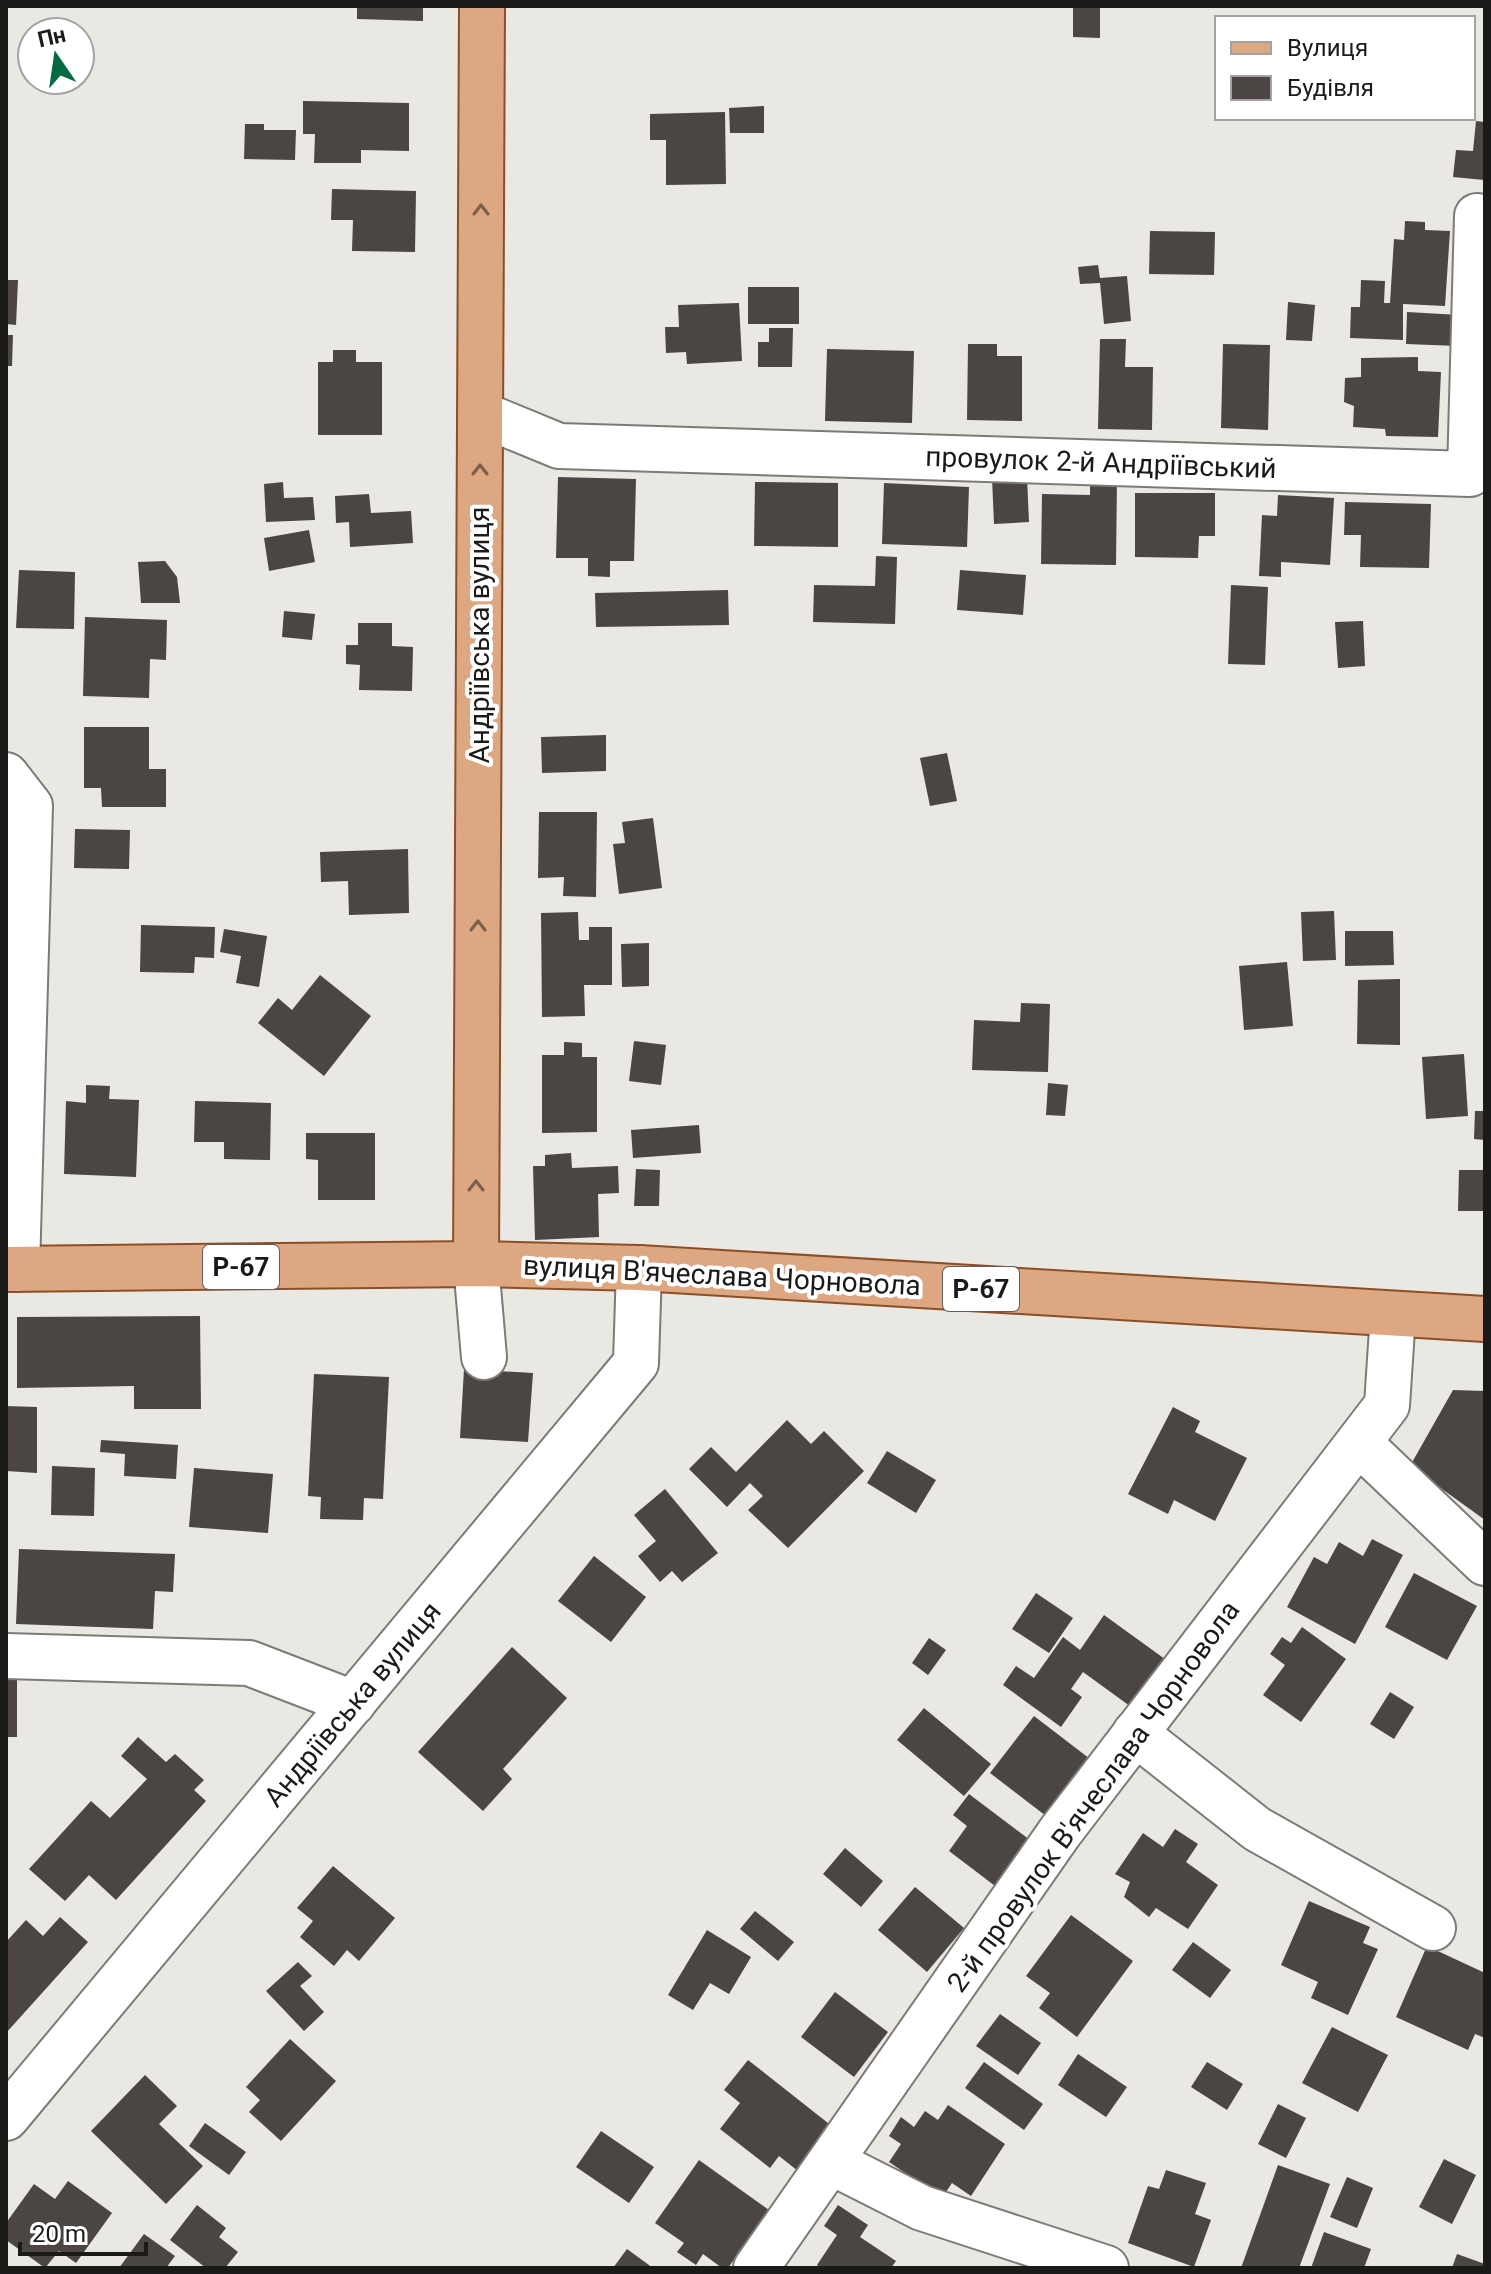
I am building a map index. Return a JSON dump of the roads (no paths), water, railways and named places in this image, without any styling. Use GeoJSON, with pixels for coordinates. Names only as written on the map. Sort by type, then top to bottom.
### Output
{"type":"FeatureCollection","features":[{"type":"Feature","properties":{"kind":"main road","name":"Андріївська вулиця"},"geometry":{"type":"LineString","coordinates":[[476,1264],[482,6]]}},
{"type":"Feature","properties":{"kind":"main road","name":"вулиця В'ячеслава Чорновола"},"geometry":{"type":"LineString","coordinates":[[11,1269],[476,1264],[639,1268],[1485,1319]]}},
{"type":"Feature","properties":{"kind":"street","name":"провулок 2-й Андріївський"},"geometry":{"type":"LineString","coordinates":[[481,414],[559,446],[1470,474],[1478,423],[1477,216]]}},
{"type":"Feature","properties":{"kind":"street"},"geometry":{"type":"LineString","coordinates":[[6,775],[30,806],[11,1269]]}},
{"type":"Feature","properties":{"kind":"street"},"geometry":{"type":"LineString","coordinates":[[476,1264],[484,1357]]}},
{"type":"Feature","properties":{"kind":"street","name":"Андріївська вулиця"},"geometry":{"type":"LineString","coordinates":[[6,2118],[636,1363],[639,1268]]}},
{"type":"Feature","properties":{"kind":"street","name":"2-й провулок В'ячеслава Чорновола"},"geometry":{"type":"LineString","coordinates":[[756,2268],[1060,1832],[1387,1405],[1393,1314]]}},
{"type":"Feature","properties":{"kind":"street"},"geometry":{"type":"LineString","coordinates":[[1359,1443],[1485,1563]]}},
{"type":"Feature","properties":{"kind":"street"},"geometry":{"type":"LineString","coordinates":[[6,1656],[249,1663],[353,1703]]}},
{"type":"Feature","properties":{"kind":"street"},"geometry":{"type":"LineString","coordinates":[[1135,1733],[1257,1829],[1433,1928]]}},
{"type":"Feature","properties":{"kind":"street"},"geometry":{"type":"LineString","coordinates":[[831,2162],[922,2208],[1106,2268]]}}]}
